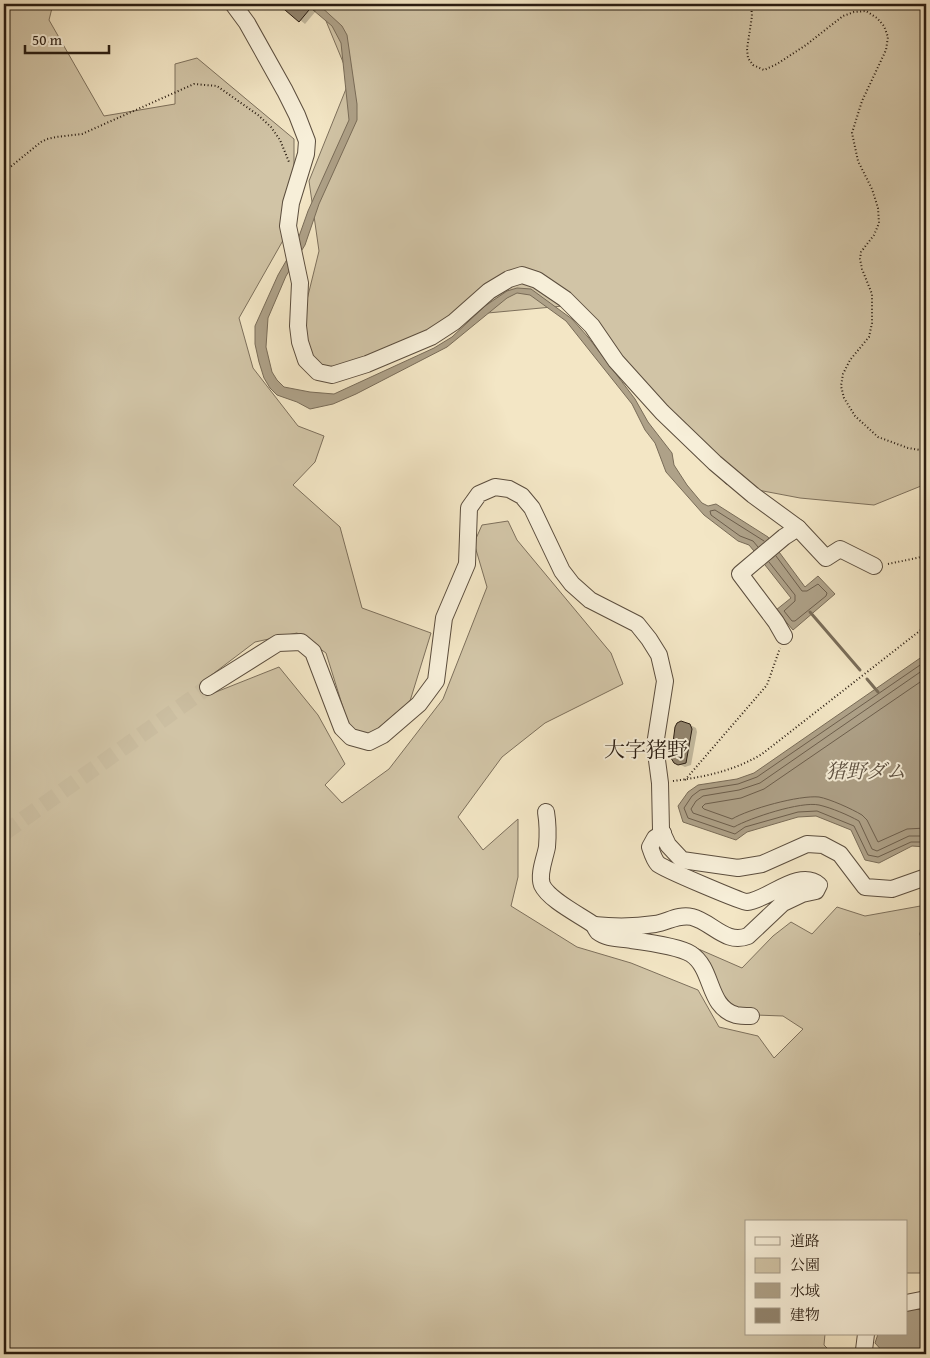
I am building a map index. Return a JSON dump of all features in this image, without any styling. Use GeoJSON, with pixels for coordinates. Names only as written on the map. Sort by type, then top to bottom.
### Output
{"type":"FeatureCollection","features":[{"type":"Feature","properties":{"kind":"street"},"geometry":{"type":"LineString","coordinates":[[233,4],[247,23],[285,91],[307,142],[306,154],[290,202],[288,226],[300,283],[298,326],[300,342],[306,360],[318,372],[332,375],[367,364],[431,338],[454,322],[489,291],[510,279],[522,275],[537,280],[565,299],[592,326],[616,361],[662,412],[715,463],[753,495],[798,528],[826,558],[840,550],[874,566]]}},
{"type":"Feature","properties":{"kind":"street"},"geometry":{"type":"LineString","coordinates":[[208,687],[278,643],[301,642],[313,652],[342,728],[351,737],[369,742],[383,735],[419,704],[436,681],[444,618],[467,564],[469,508],[479,494],[495,488],[509,489],[522,496],[532,508],[562,571],[572,584],[590,600],[637,624],[659,655],[665,680],[655,745],[660,783],[663,833],[668,845],[682,860],[738,868],[762,864],[807,844],[823,845],[840,854],[865,887],[892,889],[926,877]]}},
{"type":"Feature","properties":{"kind":"street"},"geometry":{"type":"LineString","coordinates":[[784,636],[776,622],[740,574],[784,537],[798,528]]}},
{"type":"Feature","properties":{"kind":"street"},"geometry":{"type":"LineString","coordinates":[[546,812],[548,829],[542,884],[551,896],[594,925],[614,927],[657,924],[668,919],[692,917],[731,938],[741,939],[748,936],[783,903],[802,894],[816,891],[818,886],[814,882],[806,880],[782,887],[757,899],[746,902],[736,900],[676,874],[658,864],[652,855],[650,847],[655,838],[663,833]]}},
{"type":"Feature","properties":{"kind":"street"},"geometry":{"type":"LineString","coordinates":[[594,925],[597,932],[610,938],[657,944],[691,954],[704,968],[714,995],[720,1005],[736,1015],[751,1016]]}},
{"type":"Feature","properties":{"kind":"street"},"geometry":{"type":"LineString","coordinates":[[908,1303],[926,1299]]}},
{"type":"Feature","properties":{"kind":"street"},"geometry":{"type":"LineString","coordinates":[[866,1336],[864,1350],[866,1354]]}},
{"type":"Feature","properties":{"kind":"path"},"geometry":{"type":"LineString","coordinates":[[751,4],[752,16],[747,49],[748,58],[753,65],[764,70],[777,64],[843,16],[854,12],[866,11],[877,18],[884,26],[888,37],[886,50],[862,102],[852,133],[858,161],[872,189],[878,208],[879,223],[860,259],[872,294],[872,323],[869,338],[850,360],[843,374],[840,386],[844,398],[855,416],[878,438],[908,448],[926,451]]}},
{"type":"Feature","properties":{"kind":"path"},"geometry":{"type":"LineString","coordinates":[[4,200],[9,168],[41,142],[56,136],[82,134],[194,84],[217,86],[258,115],[271,127],[280,140],[289,163]]}},
{"type":"Feature","properties":{"kind":"path"},"geometry":{"type":"LineString","coordinates":[[874,566],[926,556]]}},
{"type":"Feature","properties":{"kind":"path"},"geometry":{"type":"LineString","coordinates":[[660,783],[707,776],[746,764],[762,754],[926,626]]}},
{"type":"Feature","properties":{"kind":"path"},"geometry":{"type":"LineString","coordinates":[[685,780],[767,685],[784,636]]}},
{"type":"Feature","properties":{"kind":"green space"},"geometry":{"type":"Polygon","coordinates":[[[4,4],[53,4],[49,20],[104,116],[175,104],[175,64],[197,58],[294,139],[294,221],[239,318],[253,368],[298,426],[324,436],[315,462],[293,485],[340,527],[362,608],[431,633],[410,701],[361,743],[350,730],[326,653],[297,633],[255,642],[201,683],[211,694],[279,667],[318,715],[345,764],[325,785],[342,803],[389,769],[443,699],[487,587],[474,543],[482,525],[508,521],[517,540],[611,653],[623,684],[545,723],[502,757],[458,817],[483,850],[518,819],[518,877],[511,906],[577,947],[631,963],[698,990],[719,1027],[758,1036],[774,1058],[803,1029],[783,1016],[755,1015],[734,1007],[713,983],[687,944],[742,968],[773,936],[791,922],[812,934],[837,907],[865,916],[926,905],[920,934],[926,958],[926,1059],[923,1065],[926,1069],[926,1273],[908,1273],[908,1220],[745,1220],[745,1336],[825,1336],[824,1345],[833,1354],[4,1354],[4,4]]]}},
{"type":"Feature","properties":{"kind":"green space"},"geometry":{"type":"Polygon","coordinates":[[[319,4],[926,4],[926,484],[874,505],[800,498],[726,484],[661,421],[598,344],[563,306],[477,314],[388,352],[331,371],[313,363],[302,320],[319,251],[309,181],[350,79],[319,4]]]}},
{"type":"Feature","properties":{"kind":"water"},"geometry":{"type":"Polygon","coordinates":[[[306,4],[318,4],[342,26],[347,35],[357,104],[357,120],[319,204],[305,245],[286,276],[268,318],[266,347],[272,372],[277,380],[284,387],[334,394],[434,348],[452,337],[485,306],[507,291],[517,288],[531,289],[572,319],[588,337],[635,399],[648,422],[672,453],[674,465],[702,503],[708,506],[716,504],[768,537],[805,587],[818,576],[835,594],[793,630],[776,610],[791,598],[749,545],[738,541],[704,515],[666,472],[655,443],[645,430],[632,404],[566,321],[530,295],[517,293],[507,298],[447,347],[333,404],[310,409],[277,395],[270,388],[264,378],[259,362],[255,344],[255,326],[278,275],[297,242],[308,211],[349,120],[341,43],[332,26],[306,4]]]}},
{"type":"Feature","properties":{"kind":"water","name":"猪野ダム"},"geometry":{"type":"Polygon","coordinates":[[[926,654],[926,847],[912,846],[879,863],[865,860],[851,830],[816,816],[798,817],[747,832],[736,840],[683,822],[678,806],[688,792],[698,785],[737,779],[754,773],[926,654]]]}},
{"type":"Feature","properties":{"kind":"water"},"geometry":{"type":"Polygon","coordinates":[[[908,1307],[926,1311],[926,1354],[885,1354],[875,1343],[877,1336],[908,1336],[908,1307]]]}},
{"type":"Feature","properties":{"kind":"building"},"geometry":{"type":"Polygon","coordinates":[[[278,4],[314,4],[299,22],[278,4]]]}},
{"type":"Feature","properties":{"kind":"building"},"geometry":{"type":"Polygon","coordinates":[[[681,721],[690,724],[692,729],[686,763],[678,765],[671,758],[675,727],[681,721]]]}},
{"type":"Feature","properties":{"kind":"waterway"},"geometry":{"type":"LineString","coordinates":[[810,612],[860,670]]}},
{"type":"Feature","properties":{"kind":"waterway"},"geometry":{"type":"LineString","coordinates":[[867,679],[878,692]]}},
{"type":"Feature","properties":{"kind":"tunnel"},"geometry":{"type":"LineString","coordinates":[[4,833],[208,687]]}},
{"type":"Feature","properties":{"kind":"district","name":"大字猪野"},"geometry":{"type":"Point","coordinates":[646,750]}}]}
